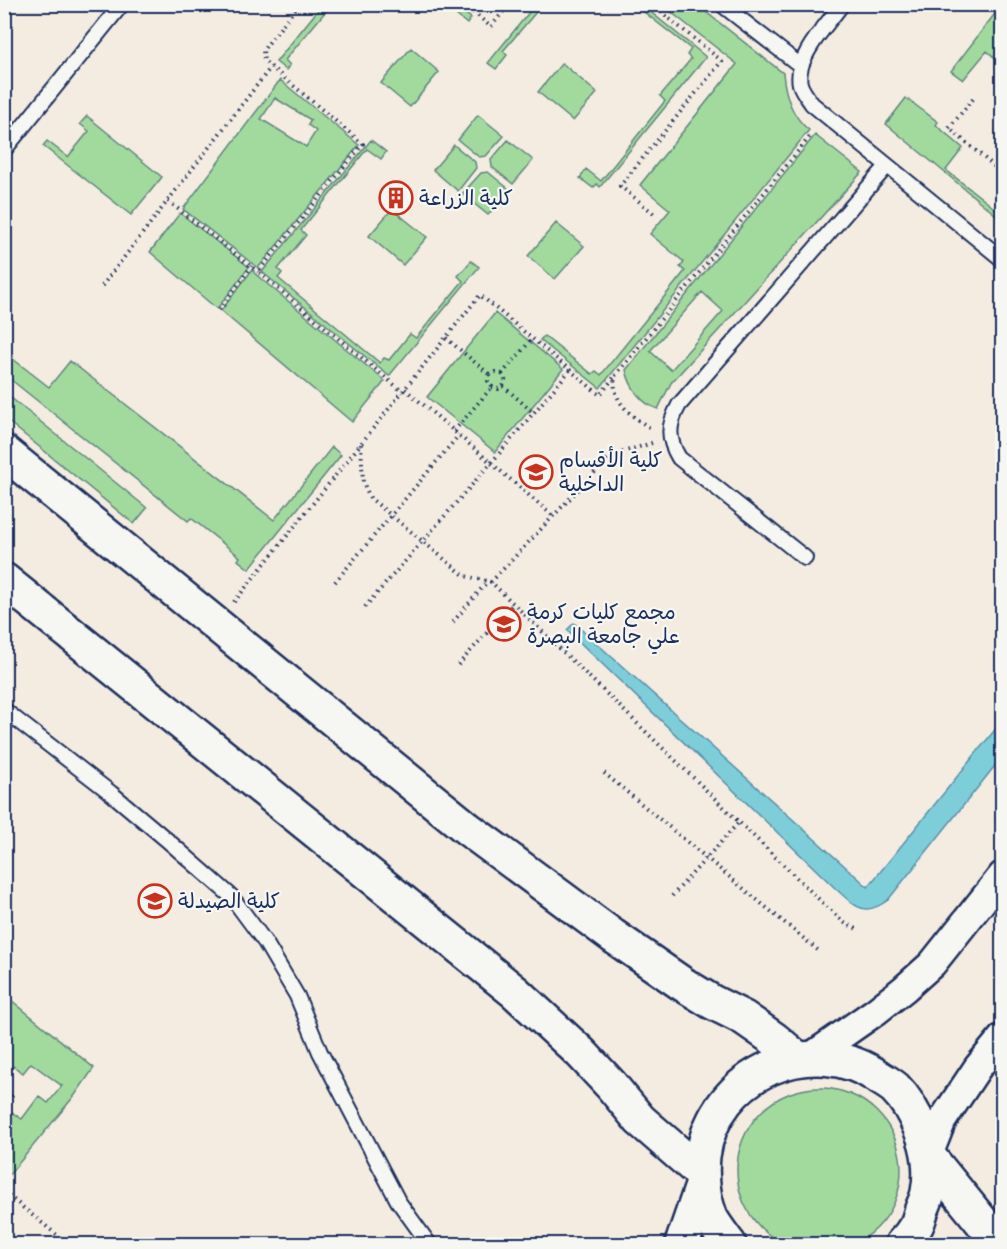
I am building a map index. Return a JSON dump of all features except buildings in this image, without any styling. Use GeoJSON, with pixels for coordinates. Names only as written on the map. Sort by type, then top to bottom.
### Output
{"type":"FeatureCollection","features":[{"type":"Feature","properties":{"kind":"street"},"geometry":{"type":"LineString","coordinates":[[4,452],[468,829],[613,936],[681,983],[744,1018],[803,1058],[840,1060],[869,1070],[894,1088],[914,1113],[926,1141],[929,1156],[928,1192],[917,1225],[902,1245]]}},
{"type":"Feature","properties":{"kind":"street"},"geometry":{"type":"LineString","coordinates":[[4,580],[515,992],[581,1053],[640,1120],[702,1179],[711,1218],[729,1245]]}},
{"type":"Feature","properties":{"kind":"street"},"geometry":{"type":"LineString","coordinates":[[682,1245],[702,1179],[705,1140],[719,1111],[739,1086],[767,1068],[803,1058],[875,1012],[904,989],[932,964],[1002,876]]}},
{"type":"Feature","properties":{"kind":"street"},"geometry":{"type":"LineString","coordinates":[[929,1156],[942,1121],[978,1067],[1002,1038]]}},
{"type":"Feature","properties":{"kind":"street"},"geometry":{"type":"LineString","coordinates":[[929,1156],[1000,1245]]}},
{"type":"Feature","properties":{"kind":"lane"},"geometry":{"type":"LineString","coordinates":[[4,150],[122,4]]}},
{"type":"Feature","properties":{"kind":"lane"},"geometry":{"type":"LineString","coordinates":[[842,4],[803,59],[800,84],[804,93],[812,104],[1002,259]]}},
{"type":"Feature","properties":{"kind":"lane"},"geometry":{"type":"LineString","coordinates":[[728,6],[801,66]]}},
{"type":"Feature","properties":{"kind":"lane"},"geometry":{"type":"LineString","coordinates":[[805,558],[679,458],[670,435],[673,417],[679,405],[887,166]]}},
{"type":"Feature","properties":{"kind":"lane"},"geometry":{"type":"LineString","coordinates":[[4,710],[168,840],[231,896],[265,942],[297,996],[320,1052],[398,1201],[429,1245]]}},
{"type":"Feature","properties":{"kind":"path"},"geometry":{"type":"LineString","coordinates":[[258,272],[363,144],[264,61],[264,50],[299,4]]}},
{"type":"Feature","properties":{"kind":"path"},"geometry":{"type":"LineString","coordinates":[[464,4],[491,27],[509,4]]}},
{"type":"Feature","properties":{"kind":"path"},"geometry":{"type":"LineString","coordinates":[[651,4],[722,61],[620,186],[657,216]]}},
{"type":"Feature","properties":{"kind":"path"},"geometry":{"type":"LineString","coordinates":[[102,286],[272,67]]}},
{"type":"Feature","properties":{"kind":"path"},"geometry":{"type":"LineString","coordinates":[[973,99],[949,128],[1002,173]]}},
{"type":"Feature","properties":{"kind":"path"},"geometry":{"type":"LineString","coordinates":[[216,624],[480,295],[600,395],[812,134]]}},
{"type":"Feature","properties":{"kind":"path"},"geometry":{"type":"LineString","coordinates":[[168,201],[404,390],[554,516]]}},
{"type":"Feature","properties":{"kind":"path"},"geometry":{"type":"LineString","coordinates":[[219,310],[252,266]]}},
{"type":"Feature","properties":{"kind":"path"},"geometry":{"type":"LineString","coordinates":[[446,338],[490,375]]}},
{"type":"Feature","properties":{"kind":"path"},"geometry":{"type":"LineString","coordinates":[[502,374],[532,339]]}},
{"type":"Feature","properties":{"kind":"path"},"geometry":{"type":"LineString","coordinates":[[365,607],[570,370]]}},
{"type":"Feature","properties":{"kind":"path"},"geometry":{"type":"LineString","coordinates":[[496,372],[502,374],[506,382],[503,387],[498,389],[492,387],[488,381],[490,375],[496,372]]}},
{"type":"Feature","properties":{"kind":"path"},"geometry":{"type":"LineString","coordinates":[[615,376],[615,390],[626,410],[637,420],[670,435]]}},
{"type":"Feature","properties":{"kind":"path"},"geometry":{"type":"LineString","coordinates":[[454,431],[492,387]]}},
{"type":"Feature","properties":{"kind":"path"},"geometry":{"type":"LineString","coordinates":[[503,387],[534,413]]}},
{"type":"Feature","properties":{"kind":"path"},"geometry":{"type":"LineString","coordinates":[[335,582],[459,435]]}},
{"type":"Feature","properties":{"kind":"path"},"geometry":{"type":"LineString","coordinates":[[453,622],[610,456],[670,435]]}},
{"type":"Feature","properties":{"kind":"path"},"geometry":{"type":"LineString","coordinates":[[361,444],[363,482],[370,498],[465,576],[490,581],[829,909],[856,929]]}},
{"type":"Feature","properties":{"kind":"path"},"geometry":{"type":"LineString","coordinates":[[458,665],[513,604]]}},
{"type":"Feature","properties":{"kind":"path"},"geometry":{"type":"LineString","coordinates":[[604,773],[820,952]]}},
{"type":"Feature","properties":{"kind":"path"},"geometry":{"type":"LineString","coordinates":[[672,896],[739,822]]}},
{"type":"Feature","properties":{"kind":"path"},"geometry":{"type":"LineString","coordinates":[[4,1088],[13,1095],[4,1104]]}},
{"type":"Feature","properties":{"kind":"path"},"geometry":{"type":"LineString","coordinates":[[4,1192],[68,1245]]}},
{"type":"Feature","properties":{"kind":"green space"},"geometry":{"type":"Polygon","coordinates":[[[322,5],[331,5],[285,60],[290,65],[286,70],[276,62],[322,5]]]}},
{"type":"Feature","properties":{"kind":"green space"},"geometry":{"type":"Polygon","coordinates":[[[444,5],[454,5],[471,18],[467,24],[444,5]]]}},
{"type":"Feature","properties":{"kind":"green space"},"geometry":{"type":"Polygon","coordinates":[[[535,5],[542,5],[503,51],[507,55],[496,69],[488,63],[535,5]]]}},
{"type":"Feature","properties":{"kind":"green space"},"geometry":{"type":"Polygon","coordinates":[[[635,5],[642,5],[706,57],[600,187],[597,184],[593,188],[580,178],[586,169],[601,181],[665,101],[660,96],[691,59],[687,55],[691,49],[635,5]]]}},
{"type":"Feature","properties":{"kind":"green space"},"geometry":{"type":"Polygon","coordinates":[[[662,5],[697,5],[783,73],[785,89],[793,112],[809,130],[600,388],[540,340],[544,336],[592,374],[596,371],[601,375],[685,271],[680,267],[684,262],[650,234],[670,210],[640,185],[737,64],[662,5]]]}},
{"type":"Feature","properties":{"kind":"green space"},"geometry":{"type":"Polygon","coordinates":[[[1000,7],[1002,10],[1002,64],[987,51],[963,80],[951,71],[1000,7]]]}},
{"type":"Feature","properties":{"kind":"green space"},"geometry":{"type":"Polygon","coordinates":[[[411,48],[439,72],[410,107],[381,83],[411,48]]]}},
{"type":"Feature","properties":{"kind":"green space"},"geometry":{"type":"Polygon","coordinates":[[[562,63],[597,93],[573,121],[538,92],[562,63]]]}},
{"type":"Feature","properties":{"kind":"green space"},"geometry":{"type":"Polygon","coordinates":[[[280,80],[359,145],[258,268],[183,209],[280,80]],[[275,98],[261,119],[306,147],[316,131],[308,125],[311,120],[275,98]]]}},
{"type":"Feature","properties":{"kind":"green space"},"geometry":{"type":"Polygon","coordinates":[[[906,98],[938,122],[936,125],[963,148],[946,170],[1002,214],[1002,220],[886,124],[906,98]]]}},
{"type":"Feature","properties":{"kind":"green space"},"geometry":{"type":"Polygon","coordinates":[[[478,115],[504,136],[486,156],[479,157],[458,140],[478,115]]]}},
{"type":"Feature","properties":{"kind":"green space"},"geometry":{"type":"Polygon","coordinates":[[[87,116],[162,177],[131,215],[43,146],[47,141],[68,157],[89,131],[80,124],[87,116]]]}},
{"type":"Feature","properties":{"kind":"green space"},"geometry":{"type":"Polygon","coordinates":[[[815,135],[862,172],[671,383],[658,409],[641,399],[630,383],[626,370],[815,135]],[[702,292],[650,351],[671,370],[723,311],[702,292]]]}},
{"type":"Feature","properties":{"kind":"green space"},"geometry":{"type":"Polygon","coordinates":[[[371,140],[386,152],[381,159],[367,149],[301,230],[306,235],[278,269],[282,273],[278,278],[380,363],[384,358],[389,360],[410,334],[416,338],[463,281],[458,276],[471,261],[479,267],[389,376],[262,272],[371,140]]]}},
{"type":"Feature","properties":{"kind":"green space"},"geometry":{"type":"Polygon","coordinates":[[[508,140],[533,160],[513,184],[492,167],[491,160],[508,140]]]}},
{"type":"Feature","properties":{"kind":"green space"},"geometry":{"type":"Polygon","coordinates":[[[454,145],[475,162],[476,168],[458,191],[433,170],[454,145]]]}},
{"type":"Feature","properties":{"kind":"green space"},"geometry":{"type":"Polygon","coordinates":[[[488,172],[509,189],[488,215],[462,194],[481,173],[488,172]]]}},
{"type":"Feature","properties":{"kind":"green space"},"geometry":{"type":"Polygon","coordinates":[[[392,209],[427,237],[403,265],[369,236],[392,209]]]}},
{"type":"Feature","properties":{"kind":"green space"},"geometry":{"type":"Polygon","coordinates":[[[180,213],[249,267],[217,309],[150,252],[180,213]]]}},
{"type":"Feature","properties":{"kind":"green space"},"geometry":{"type":"Polygon","coordinates":[[[556,223],[584,246],[555,279],[528,256],[556,223]]]}},
{"type":"Feature","properties":{"kind":"green space"},"geometry":{"type":"Polygon","coordinates":[[[252,270],[385,381],[352,422],[221,311],[252,270]]]}},
{"type":"Feature","properties":{"kind":"green space"},"geometry":{"type":"Polygon","coordinates":[[[495,313],[563,369],[495,452],[427,397],[495,313]]]}},
{"type":"Feature","properties":{"kind":"green space"},"geometry":{"type":"Polygon","coordinates":[[[4,352],[49,387],[70,361],[274,520],[332,447],[341,455],[249,569],[238,560],[240,557],[191,518],[188,521],[5,375],[4,352]]]}},
{"type":"Feature","properties":{"kind":"green space"},"geometry":{"type":"Polygon","coordinates":[[[5,393],[147,508],[134,524],[5,419],[5,393]]]}},
{"type":"Feature","properties":{"kind":"green space"},"geometry":{"type":"Polygon","coordinates":[[[5,995],[94,1068],[75,1095],[5,1180],[5,1118],[10,1111],[22,1119],[39,1096],[48,1103],[62,1086],[31,1063],[23,1073],[13,1066],[5,1078],[5,995]]]}},
{"type":"Feature","properties":{"kind":"green space"},"geometry":{"type":"Polygon","coordinates":[[[819,1088],[850,1095],[877,1112],[894,1139],[901,1170],[894,1201],[877,1228],[850,1245],[819,1252],[788,1245],[761,1228],[744,1201],[737,1170],[744,1139],[761,1112],[788,1095],[819,1088]]]}},
{"type":"Feature","properties":{"kind":"green space"},"geometry":{"type":"Polygon","coordinates":[[[1002,1118],[1002,1201],[996,1175],[1002,1118]]]}},
{"type":"Feature","properties":{"kind":"water"},"geometry":{"type":"Polygon","coordinates":[[[574,623],[868,887],[1002,721],[1002,757],[888,900],[872,908],[860,908],[836,889],[567,630],[574,623]]]}},
{"type":"Feature","properties":{"kind":"place","name":"كلية الزراعة"},"geometry":{"type":"Point","coordinates":[396,198]}},
{"type":"Feature","properties":{"kind":"place","name":"كلية الأقسام الداخلية"},"geometry":{"type":"Point","coordinates":[536,472]}},
{"type":"Feature","properties":{"kind":"place","name":"مجمع كليات كرمة علي جامعة البصرة"},"geometry":{"type":"Point","coordinates":[504,624]}},
{"type":"Feature","properties":{"kind":"place","name":"كلية الصيدلة"},"geometry":{"type":"Point","coordinates":[155,901]}}]}
